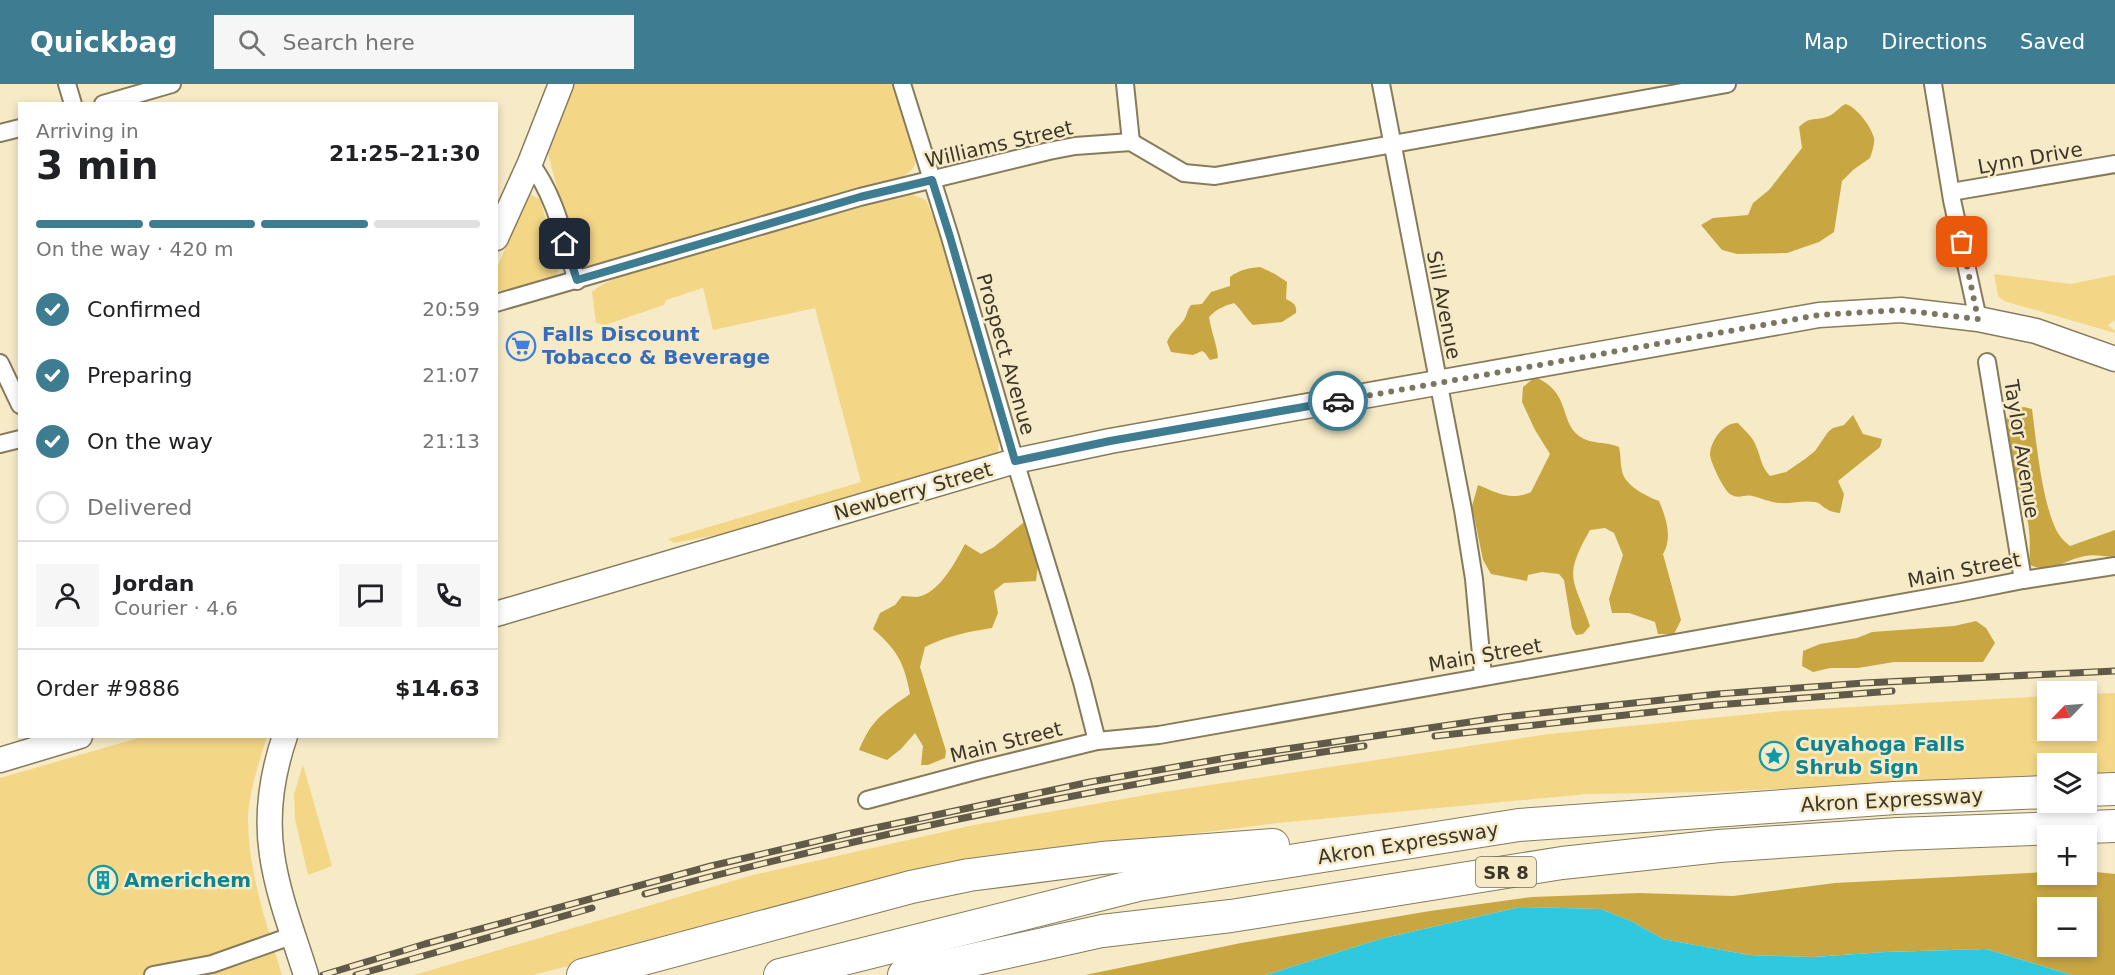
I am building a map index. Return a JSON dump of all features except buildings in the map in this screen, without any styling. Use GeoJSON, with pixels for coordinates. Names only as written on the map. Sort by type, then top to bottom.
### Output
{"type":"FeatureCollection","features":[{"type":"Feature","properties":{"kind":"highway"},"geometry":{"type":"LineString","coordinates":[[2097,790],[2115,789]]}},
{"type":"Feature","properties":{"kind":"highway","name":"Akron Expressway"},"geometry":{"type":"LineString","coordinates":[[780,975],[1138,885],[1519,825],[1895,798],[2037,792]]}},
{"type":"Feature","properties":{"kind":"highway"},"geometry":{"type":"LineString","coordinates":[[583,975],[911,887],[969,875],[1101,858],[1519,825]]}},
{"type":"Feature","properties":{"kind":"highway","name":"Akron Expressway"},"geometry":{"type":"LineString","coordinates":[[904,975],[1102,931],[1231,916],[1562,862],[1719,846],[1898,834],[2115,826]]}},
{"type":"Feature","properties":{"kind":"highway"},"geometry":{"type":"LineString","coordinates":[[1008,975],[1231,916]]}},
{"type":"Feature","properties":{"kind":"street"},"geometry":{"type":"LineString","coordinates":[[67,84],[72,102]]}},
{"type":"Feature","properties":{"kind":"street"},"geometry":{"type":"LineString","coordinates":[[110,102],[172,84]]}},
{"type":"Feature","properties":{"kind":"street"},"geometry":{"type":"LineString","coordinates":[[498,234],[530,163],[561,84]]}},
{"type":"Feature","properties":{"kind":"street","name":"Prospect Avenue"},"geometry":{"type":"LineString","coordinates":[[902,84],[950,237],[1082,682],[1097,741]]}},
{"type":"Feature","properties":{"kind":"street"},"geometry":{"type":"LineString","coordinates":[[1125,84],[1131,142],[1184,173],[1201,176],[1228,175],[1727,84]]}},
{"type":"Feature","properties":{"kind":"street","name":"Sill Avenue"},"geometry":{"type":"LineString","coordinates":[[1381,84],[1472,562],[1483,676]]}},
{"type":"Feature","properties":{"kind":"street"},"geometry":{"type":"LineString","coordinates":[[1934,84],[1952,192],[1978,319]]}},
{"type":"Feature","properties":{"kind":"street"},"geometry":{"type":"LineString","coordinates":[[0,134],[18,129]]}},
{"type":"Feature","properties":{"kind":"street","name":"Williams Street"},"geometry":{"type":"LineString","coordinates":[[498,302],[860,197],[1036,153],[1075,146],[1131,142]]}},
{"type":"Feature","properties":{"kind":"street"},"geometry":{"type":"LineString","coordinates":[[530,163],[543,179],[577,280]]}},
{"type":"Feature","properties":{"kind":"street","name":"Lynn Drive"},"geometry":{"type":"LineString","coordinates":[[1952,192],[2115,164]]}},
{"type":"Feature","properties":{"kind":"street","name":"Newberry Street"},"geometry":{"type":"LineString","coordinates":[[498,613],[1015,461],[1110,441],[1819,315],[1901,310],[1978,319],[2036,331],[2115,359]]}},
{"type":"Feature","properties":{"kind":"street","name":"Taylor Avenue"},"geometry":{"type":"LineString","coordinates":[[1987,362],[2023,579]]}},
{"type":"Feature","properties":{"kind":"street"},"geometry":{"type":"LineString","coordinates":[[0,363],[18,401]]}},
{"type":"Feature","properties":{"kind":"street"},"geometry":{"type":"LineString","coordinates":[[0,444],[18,440]]}},
{"type":"Feature","properties":{"kind":"street","name":"Main Street"},"geometry":{"type":"LineString","coordinates":[[867,800],[1097,741],[1159,735],[1731,634],[2023,579],[2115,566]]}},
{"type":"Feature","properties":{"kind":"street"},"geometry":{"type":"LineString","coordinates":[[0,760],[73,738]]}},
{"type":"Feature","properties":{"kind":"street"},"geometry":{"type":"LineString","coordinates":[[284,738],[273,784],[270,830],[272,853],[277,878],[306,975]]}},
{"type":"Feature","properties":{"kind":"street"},"geometry":{"type":"LineString","coordinates":[[153,975],[212,964],[294,935]]}},
{"type":"Feature","properties":{"kind":"shaded area"},"geometry":{"type":"Polygon","coordinates":[[[573,84],[895,84],[916,161],[906,175],[878,186],[593,268],[585,266],[576,259],[546,146],[573,84]]]}},
{"type":"Feature","properties":{"kind":"shaded area"},"geometry":{"type":"Polygon","coordinates":[[[1846,104],[1855,109],[1867,123],[1874,143],[1870,158],[1842,181],[1834,232],[1819,242],[1787,253],[1737,254],[1722,250],[1701,225],[1713,218],[1748,215],[1753,203],[1769,190],[1802,148],[1799,127],[1809,120],[1829,116],[1846,104]]]}},
{"type":"Feature","properties":{"kind":"shaded area"},"geometry":{"type":"Polygon","coordinates":[[[909,193],[926,200],[937,227],[999,439],[998,454],[759,527],[674,543],[668,539],[861,482],[815,308],[713,330],[703,288],[666,300],[664,305],[605,325],[596,323],[592,292],[609,281],[631,273],[909,193]]]}},
{"type":"Feature","properties":{"kind":"shaded area"},"geometry":{"type":"Polygon","coordinates":[[[531,195],[540,199],[559,267],[556,277],[503,292],[498,290],[498,266],[527,196],[531,195]]]}},
{"type":"Feature","properties":{"kind":"shaded area"},"geometry":{"type":"Polygon","coordinates":[[[1260,267],[1287,282],[1286,299],[1293,303],[1296,313],[1282,322],[1253,325],[1234,303],[1230,304],[1209,317],[1218,358],[1210,360],[1202,351],[1193,355],[1171,352],[1167,342],[1184,320],[1191,305],[1202,304],[1211,292],[1230,286],[1230,277],[1237,273],[1260,267]]]}},
{"type":"Feature","properties":{"kind":"shaded area"},"geometry":{"type":"Polygon","coordinates":[[[1994,274],[2071,284],[2115,275],[2115,320],[2108,325],[2115,333],[2004,301],[1998,296],[1994,274]]]}},
{"type":"Feature","properties":{"kind":"shaded area"},"geometry":{"type":"Polygon","coordinates":[[[1535,377],[1554,390],[1569,423],[1579,436],[1588,441],[1619,447],[1622,471],[1627,481],[1642,493],[1659,501],[1668,534],[1663,554],[1681,620],[1674,634],[1658,634],[1655,622],[1629,613],[1612,613],[1609,599],[1623,555],[1614,533],[1605,528],[1590,530],[1581,546],[1573,569],[1576,587],[1590,626],[1583,634],[1576,635],[1572,628],[1564,580],[1559,574],[1542,572],[1528,575],[1527,581],[1491,574],[1483,560],[1472,506],[1478,485],[1510,496],[1531,492],[1550,454],[1535,430],[1522,402],[1523,387],[1535,377]]]}},
{"type":"Feature","properties":{"kind":"shaded area"},"geometry":{"type":"Polygon","coordinates":[[[2024,407],[2032,409],[2045,494],[2054,525],[2060,536],[2070,546],[2115,530],[2115,557],[2085,556],[2049,568],[2029,564],[2028,521],[2004,428],[2010,414],[2024,407]]]}},
{"type":"Feature","properties":{"kind":"shaded area"},"geometry":{"type":"Polygon","coordinates":[[[1853,415],[1863,434],[1882,439],[1880,447],[1838,481],[1844,494],[1840,513],[1830,511],[1815,502],[1779,503],[1752,496],[1733,496],[1724,487],[1712,463],[1711,449],[1719,433],[1728,425],[1738,423],[1753,440],[1767,473],[1770,476],[1786,472],[1815,451],[1828,432],[1844,425],[1853,415]]]}},
{"type":"Feature","properties":{"kind":"shaded area"},"geometry":{"type":"Polygon","coordinates":[[[1024,522],[1032,546],[1039,556],[1036,581],[1004,583],[994,591],[998,613],[992,628],[949,637],[925,647],[920,667],[946,751],[945,758],[928,765],[921,765],[923,746],[915,733],[887,760],[859,750],[879,718],[910,694],[898,657],[873,629],[880,613],[895,605],[902,596],[917,597],[933,590],[946,576],[965,544],[981,554],[994,547],[1024,522]]]}},
{"type":"Feature","properties":{"kind":"shaded area"},"geometry":{"type":"Polygon","coordinates":[[[1976,621],[1986,628],[1995,643],[1983,662],[1894,662],[1858,668],[1830,668],[1813,672],[1802,666],[1803,651],[1820,644],[1857,638],[1872,632],[1954,626],[1976,621]]]}},
{"type":"Feature","properties":{"kind":"shaded area"},"geometry":{"type":"Polygon","coordinates":[[[2115,693],[2115,774],[2097,775],[2097,753],[2037,753],[2037,777],[1707,792],[1588,794],[1278,823],[1039,853],[532,975],[414,975],[753,875],[974,825],[1157,793],[1549,734],[1782,711],[2037,697],[2037,741],[2097,741],[2097,694],[2115,693]]]}},
{"type":"Feature","properties":{"kind":"shaded area"},"geometry":{"type":"Polygon","coordinates":[[[139,738],[267,738],[250,801],[249,842],[255,881],[282,975],[0,975],[0,778],[139,738]]]}},
{"type":"Feature","properties":{"kind":"shaded area"},"geometry":{"type":"Polygon","coordinates":[[[303,765],[332,866],[308,875],[295,819],[294,794],[303,765]]]}},
{"type":"Feature","properties":{"kind":"shaded area"},"geometry":{"type":"Polygon","coordinates":[[[2097,872],[2115,874],[2115,975],[2072,975],[1986,949],[1813,957],[1749,955],[1663,939],[1633,922],[1601,909],[1520,907],[1380,939],[1266,975],[1085,975],[1241,943],[1430,911],[1532,897],[1639,893],[1733,896],[1835,883],[2037,873],[2037,885],[2097,885],[2097,872]]]}},
{"type":"Feature","properties":{"kind":"water"},"geometry":{"type":"Polygon","coordinates":[[[1520,907],[1601,909],[1633,922],[1663,939],[1749,955],[1813,957],[1986,949],[2072,975],[1266,975],[1380,939],[1520,907]]]}},
{"type":"Feature","properties":{"kind":"railway"},"geometry":{"type":"LineString","coordinates":[[323,975],[425,944],[711,866],[847,834],[1090,782],[1232,757],[1504,717],[1718,694],[1864,683],[2115,671]]}},
{"type":"Feature","properties":{"kind":"railway"},"geometry":{"type":"LineString","coordinates":[[1435,736],[1716,705],[1892,691]]}},
{"type":"Feature","properties":{"kind":"railway"},"geometry":{"type":"LineString","coordinates":[[645,894],[816,851],[989,813],[1202,772],[1364,746]]}},
{"type":"Feature","properties":{"kind":"railway"},"geometry":{"type":"LineString","coordinates":[[356,975],[592,908]]}},
{"type":"Feature","properties":{"kind":"way so far"},"geometry":{"type":"LineString","coordinates":[[1338,401],[1819,315],[1901,310],[1978,319],[1962,242]]}},
{"type":"Feature","properties":{"kind":"place","name":"Falls Discount Tobacco & Beverage"},"geometry":{"type":"Point","coordinates":[521,346]}},
{"type":"Feature","properties":{"kind":"place","name":"Cuyahoga Falls Shrub Sign"},"geometry":{"type":"Point","coordinates":[1774,756]}},
{"type":"Feature","properties":{"kind":"place","name":"Americhem"},"geometry":{"type":"Point","coordinates":[103,880]}},
{"type":"Feature","properties":{"kind":"route"},"geometry":{"type":"LineString","coordinates":[[565,244],[577,280],[860,197],[932,180],[1015,461],[1110,441],[1338,401]]}}]}
